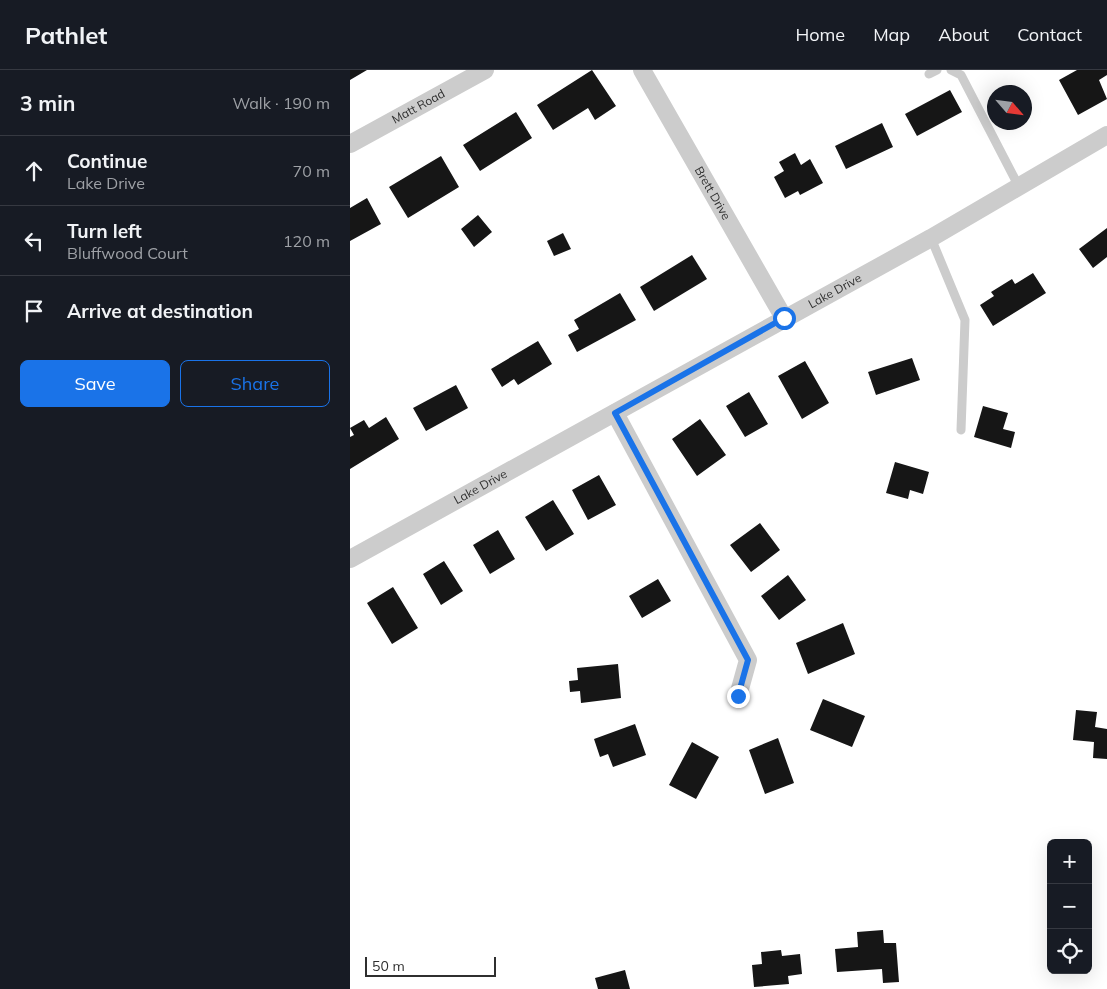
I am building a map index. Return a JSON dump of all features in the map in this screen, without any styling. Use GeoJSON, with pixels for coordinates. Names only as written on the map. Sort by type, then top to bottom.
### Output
{"type":"FeatureCollection","features":[{"type":"Feature","properties":{"kind":"street","name":"Matt Road"},"geometry":{"type":"LineString","coordinates":[[350,144],[485,70]]}},
{"type":"Feature","properties":{"kind":"street","name":"Brett Drive"},"geometry":{"type":"LineString","coordinates":[[642,70],[784,318]]}},
{"type":"Feature","properties":{"kind":"street","name":"Lake Drive"},"geometry":{"type":"LineString","coordinates":[[350,559],[932,238],[1018,185],[1107,135]]}},
{"type":"Feature","properties":{"kind":"street"},"geometry":{"type":"LineString","coordinates":[[615,413],[748,660],[738,696]]}},
{"type":"Feature","properties":{"kind":"lane"},"geometry":{"type":"LineString","coordinates":[[951,70],[960,75],[1018,185]]}},
{"type":"Feature","properties":{"kind":"lane"},"geometry":{"type":"LineString","coordinates":[[932,238],[965,320],[961,430]]}},
{"type":"Feature","properties":{"kind":"building"},"geometry":{"type":"Polygon","coordinates":[[[350,70],[367,70],[350,80],[350,70]]]}},
{"type":"Feature","properties":{"kind":"building"},"geometry":{"type":"Polygon","coordinates":[[[592,70],[616,106],[595,120],[588,108],[553,130],[537,105],[592,70]]]}},
{"type":"Feature","properties":{"kind":"building"},"geometry":{"type":"Polygon","coordinates":[[[1077,70],[1107,70],[1107,75],[1099,80],[1107,99],[1078,115],[1059,80],[1077,70]]]}},
{"type":"Feature","properties":{"kind":"building"},"geometry":{"type":"Polygon","coordinates":[[[950,90],[962,112],[917,136],[905,114],[950,90]]]}},
{"type":"Feature","properties":{"kind":"building"},"geometry":{"type":"Polygon","coordinates":[[[516,112],[532,138],[480,171],[463,145],[516,112]]]}},
{"type":"Feature","properties":{"kind":"building"},"geometry":{"type":"Polygon","coordinates":[[[882,123],[893,147],[846,169],[835,146],[882,123]]]}},
{"type":"Feature","properties":{"kind":"building"},"geometry":{"type":"Polygon","coordinates":[[[795,153],[801,165],[810,159],[823,183],[800,195],[798,191],[785,198],[774,177],[784,171],[779,162],[795,153]]]}},
{"type":"Feature","properties":{"kind":"building"},"geometry":{"type":"Polygon","coordinates":[[[441,156],[459,187],[408,218],[389,187],[441,156]]]}},
{"type":"Feature","properties":{"kind":"building"},"geometry":{"type":"Polygon","coordinates":[[[367,198],[381,224],[350,241],[350,208],[367,198]]]}},
{"type":"Feature","properties":{"kind":"building"},"geometry":{"type":"Polygon","coordinates":[[[478,215],[492,232],[474,247],[461,229],[478,215]]]}},
{"type":"Feature","properties":{"kind":"building"},"geometry":{"type":"Polygon","coordinates":[[[1107,228],[1107,257],[1093,268],[1079,249],[1107,228]]]}},
{"type":"Feature","properties":{"kind":"building"},"geometry":{"type":"Polygon","coordinates":[[[563,233],[571,249],[554,256],[547,241],[563,233]]]}},
{"type":"Feature","properties":{"kind":"building"},"geometry":{"type":"Polygon","coordinates":[[[692,255],[707,279],[654,311],[640,287],[692,255]]]}},
{"type":"Feature","properties":{"kind":"building"},"geometry":{"type":"Polygon","coordinates":[[[1033,273],[1046,293],[993,326],[980,305],[994,296],[991,292],[1012,279],[1015,284],[1033,273]]]}},
{"type":"Feature","properties":{"kind":"building"},"geometry":{"type":"Polygon","coordinates":[[[620,293],[636,320],[577,352],[568,335],[579,329],[574,320],[620,293]]]}},
{"type":"Feature","properties":{"kind":"building"},"geometry":{"type":"Polygon","coordinates":[[[538,341],[552,364],[518,385],[514,379],[502,387],[491,369],[538,341]]]}},
{"type":"Feature","properties":{"kind":"building"},"geometry":{"type":"Polygon","coordinates":[[[912,358],[920,380],[876,395],[868,372],[912,358]]]}},
{"type":"Feature","properties":{"kind":"building"},"geometry":{"type":"Polygon","coordinates":[[[805,361],[829,403],[802,419],[778,376],[805,361]]]}},
{"type":"Feature","properties":{"kind":"building"},"geometry":{"type":"Polygon","coordinates":[[[456,385],[468,408],[426,431],[413,408],[456,385]]]}},
{"type":"Feature","properties":{"kind":"building"},"geometry":{"type":"Polygon","coordinates":[[[749,392],[768,424],[745,437],[726,406],[749,392]]]}},
{"type":"Feature","properties":{"kind":"building"},"geometry":{"type":"Polygon","coordinates":[[[983,406],[1008,413],[1003,429],[1015,432],[1011,448],[974,437],[983,406]]]}},
{"type":"Feature","properties":{"kind":"building"},"geometry":{"type":"Polygon","coordinates":[[[386,417],[399,439],[350,469],[350,437],[354,435],[350,428],[364,420],[369,428],[386,417]]]}},
{"type":"Feature","properties":{"kind":"building"},"geometry":{"type":"Polygon","coordinates":[[[700,419],[726,455],[697,476],[672,439],[700,419]]]}},
{"type":"Feature","properties":{"kind":"building"},"geometry":{"type":"Polygon","coordinates":[[[895,462],[929,472],[923,494],[910,490],[908,499],[886,493],[895,462]]]}},
{"type":"Feature","properties":{"kind":"building"},"geometry":{"type":"Polygon","coordinates":[[[599,475],[616,505],[588,520],[572,490],[599,475]]]}},
{"type":"Feature","properties":{"kind":"building"},"geometry":{"type":"Polygon","coordinates":[[[553,500],[574,534],[546,551],[525,517],[553,500]]]}},
{"type":"Feature","properties":{"kind":"building"},"geometry":{"type":"Polygon","coordinates":[[[760,523],[780,550],[751,572],[730,545],[760,523]]]}},
{"type":"Feature","properties":{"kind":"building"},"geometry":{"type":"Polygon","coordinates":[[[498,530],[515,559],[490,574],[473,545],[498,530]]]}},
{"type":"Feature","properties":{"kind":"building"},"geometry":{"type":"Polygon","coordinates":[[[444,561],[463,591],[441,605],[423,574],[444,561]]]}},
{"type":"Feature","properties":{"kind":"building"},"geometry":{"type":"Polygon","coordinates":[[[788,575],[806,600],[779,620],[761,596],[788,575]]]}},
{"type":"Feature","properties":{"kind":"building"},"geometry":{"type":"Polygon","coordinates":[[[658,579],[671,601],[642,618],[629,596],[658,579]]]}},
{"type":"Feature","properties":{"kind":"building"},"geometry":{"type":"Polygon","coordinates":[[[393,587],[418,628],[392,644],[367,603],[393,587]]]}},
{"type":"Feature","properties":{"kind":"building"},"geometry":{"type":"Polygon","coordinates":[[[843,623],[855,654],[808,674],[796,643],[843,623]]]}},
{"type":"Feature","properties":{"kind":"building"},"geometry":{"type":"Polygon","coordinates":[[[618,664],[621,698],[581,703],[580,691],[570,692],[569,681],[578,680],[577,668],[618,664]]]}},
{"type":"Feature","properties":{"kind":"building"},"geometry":{"type":"Polygon","coordinates":[[[823,699],[865,716],[852,747],[810,730],[823,699]]]}},
{"type":"Feature","properties":{"kind":"building"},"geometry":{"type":"Polygon","coordinates":[[[1076,710],[1097,712],[1095,727],[1107,729],[1107,759],[1093,758],[1094,742],[1073,740],[1076,710]]]}},
{"type":"Feature","properties":{"kind":"building"},"geometry":{"type":"Polygon","coordinates":[[[635,724],[646,755],[613,767],[608,754],[600,757],[594,739],[635,724]]]}},
{"type":"Feature","properties":{"kind":"building"},"geometry":{"type":"Polygon","coordinates":[[[778,738],[794,783],[765,794],[749,750],[778,738]]]}},
{"type":"Feature","properties":{"kind":"building"},"geometry":{"type":"Polygon","coordinates":[[[692,742],[719,757],[696,799],[669,785],[692,742]]]}},
{"type":"Feature","properties":{"kind":"building"},"geometry":{"type":"Polygon","coordinates":[[[883,930],[884,943],[896,943],[899,982],[883,983],[882,969],[837,972],[835,949],[858,947],[857,932],[883,930]]]}},
{"type":"Feature","properties":{"kind":"building"},"geometry":{"type":"Polygon","coordinates":[[[781,950],[782,956],[800,954],[802,974],[788,976],[789,984],[754,987],[752,965],[762,964],[761,952],[781,950]]]}},
{"type":"Feature","properties":{"kind":"building"},"geometry":{"type":"Polygon","coordinates":[[[625,970],[630,989],[598,989],[595,978],[625,970]]]}},
{"type":"Feature","properties":{"kind":"route"},"geometry":{"type":"LineString","coordinates":[[738,696],[748,660],[615,413],[784,318]]}}]}
